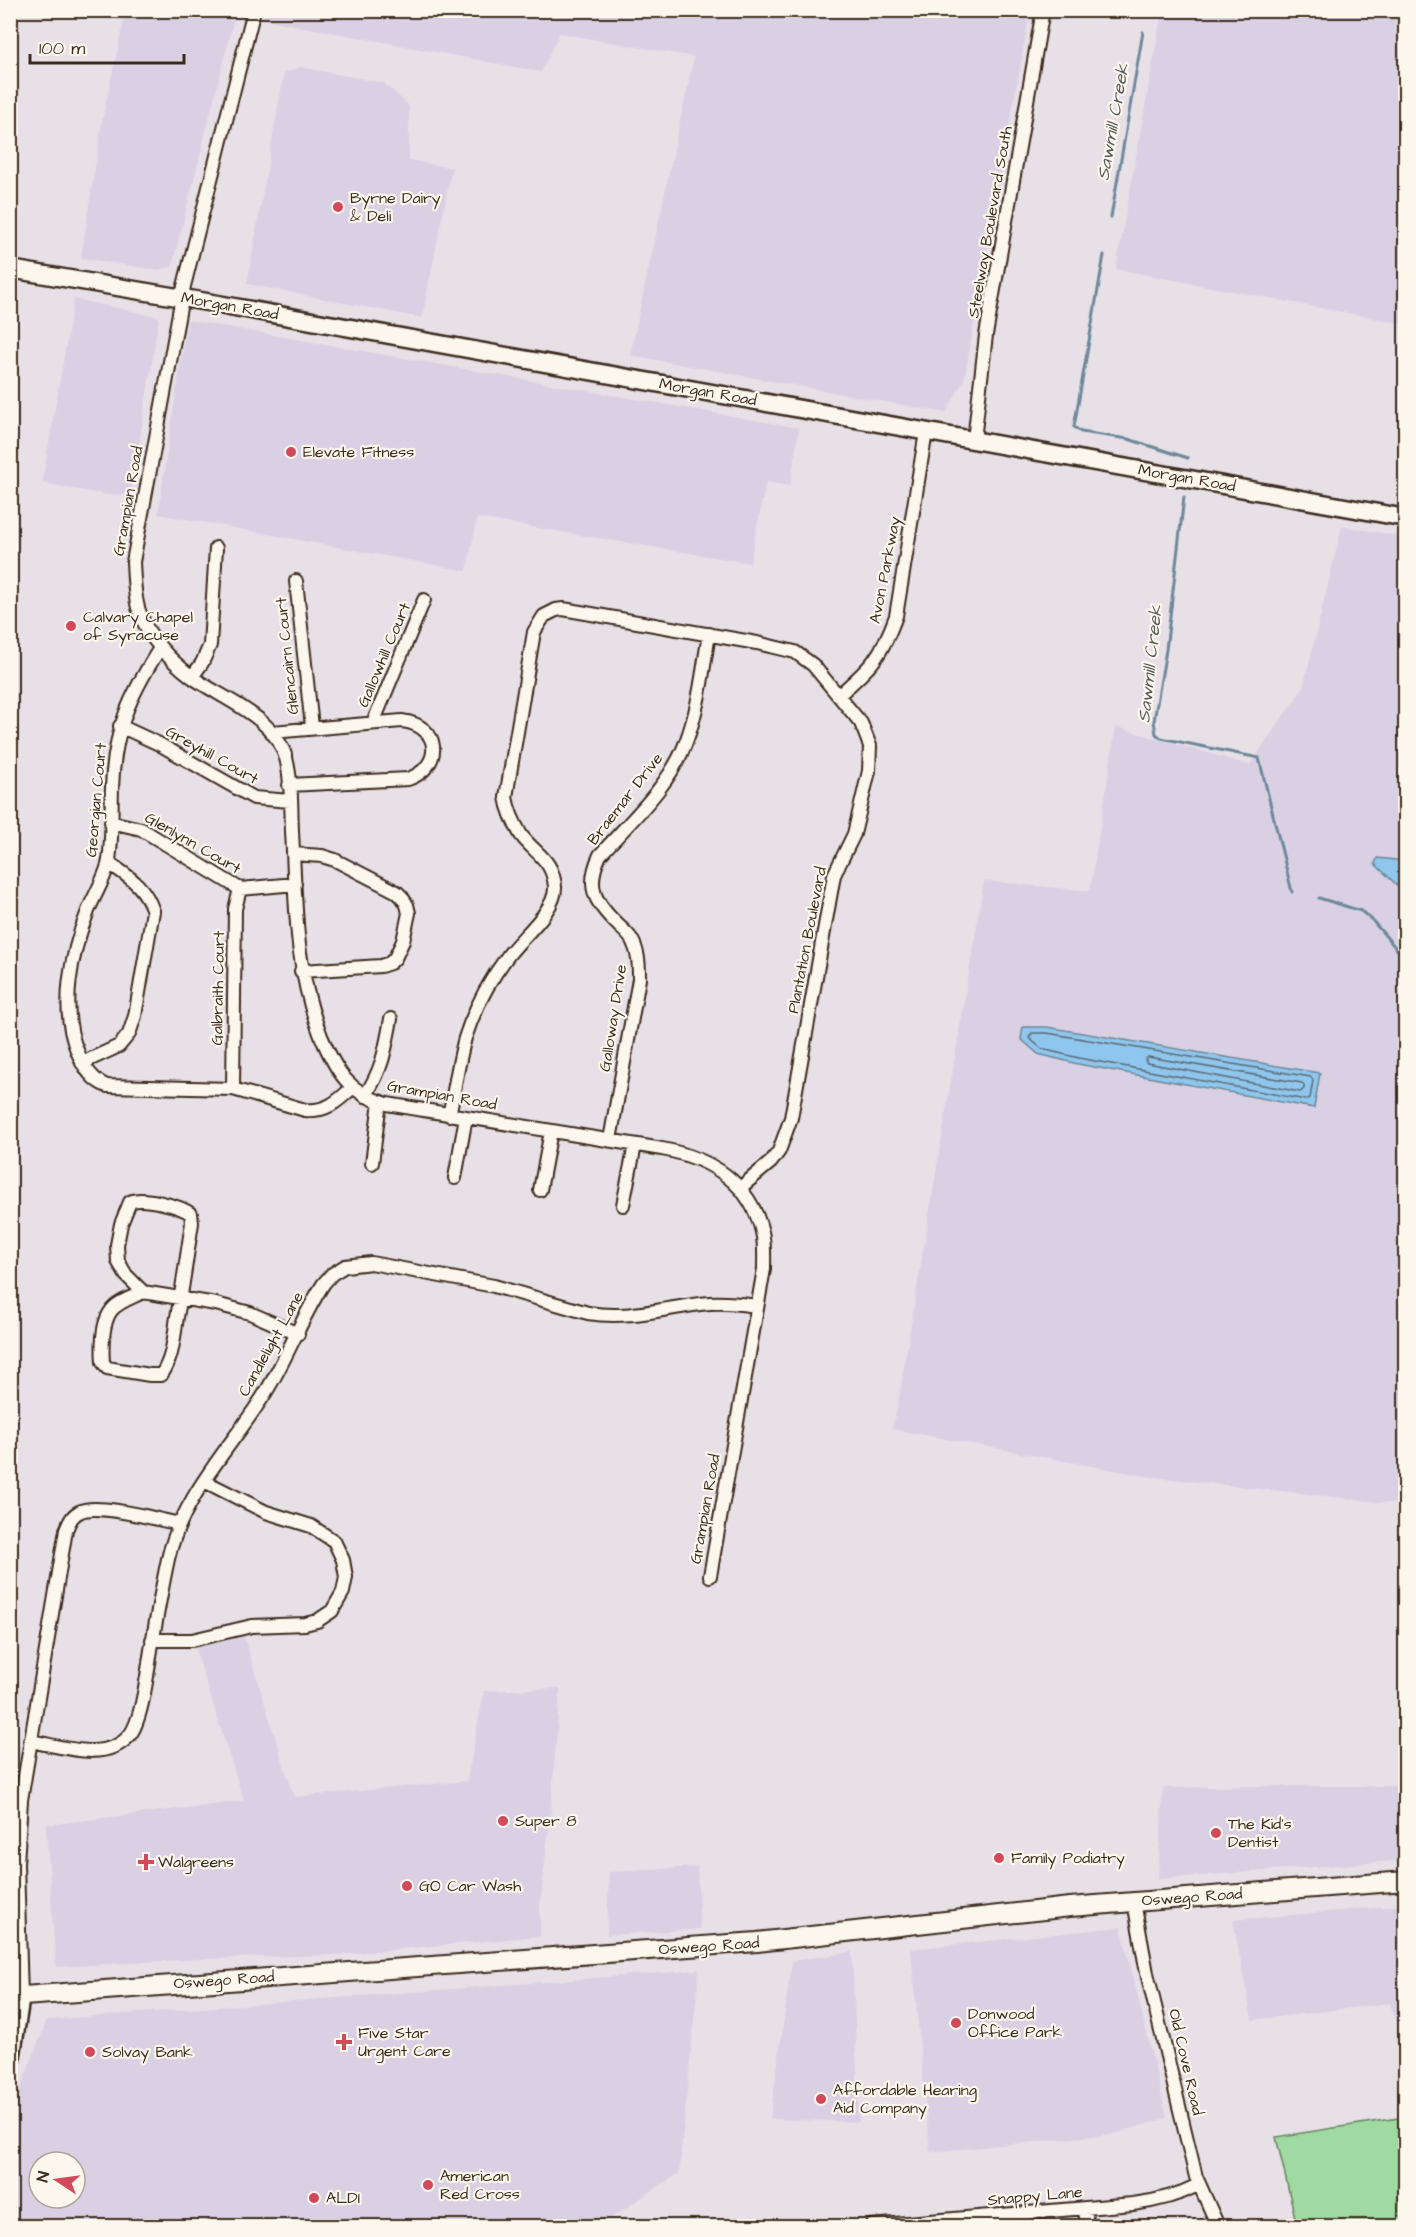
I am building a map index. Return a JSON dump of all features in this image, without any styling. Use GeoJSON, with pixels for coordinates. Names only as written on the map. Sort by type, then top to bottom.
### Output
{"type":"FeatureCollection","features":[{"type":"Feature","properties":{"kind":"main road","name":"Oswego Road"},"geometry":{"type":"LineString","coordinates":[[16,1996],[757,1942],[1061,1908],[1406,1881]]}},
{"type":"Feature","properties":{"kind":"street","name":"Grampian Road"},"geometry":{"type":"LineString","coordinates":[[254,10],[182,298],[133,562],[139,611],[151,636],[160,648],[192,677],[261,721],[279,742],[286,759],[289,785],[297,940],[301,971],[315,1019],[327,1049],[352,1088],[380,1102],[634,1144],[698,1158],[715,1167],[740,1188],[756,1212],[763,1234],[764,1269],[710,1576]]}},
{"type":"Feature","properties":{"kind":"street","name":"Steelway Boulevard South"},"geometry":{"type":"LineString","coordinates":[[974,440],[986,335],[1043,10]]}},
{"type":"Feature","properties":{"kind":"street","name":"Morgan Road"},"geometry":{"type":"LineString","coordinates":[[10,269],[1406,518]]}},
{"type":"Feature","properties":{"kind":"street","name":"Avon Parkway"},"geometry":{"type":"LineString","coordinates":[[839,695],[880,655],[896,616],[926,432]]}},
{"type":"Feature","properties":{"kind":"street"},"geometry":{"type":"LineString","coordinates":[[192,677],[202,663],[210,645],[216,548]]}},
{"type":"Feature","properties":{"kind":"street","name":"Glencairn Court"},"geometry":{"type":"LineString","coordinates":[[296,581],[312,727]]}},
{"type":"Feature","properties":{"kind":"street","name":"Gallowhill Court"},"geometry":{"type":"LineString","coordinates":[[373,723],[424,600]]}},
{"type":"Feature","properties":{"kind":"street","name":"Plantation Boulevard"},"geometry":{"type":"LineString","coordinates":[[449,1115],[465,1040],[481,1000],[507,957],[554,898],[555,885],[545,858],[522,836],[512,818],[507,796],[534,633],[541,620],[555,610],[586,612],[795,652],[813,665],[861,723],[867,735],[871,755],[854,834],[834,875],[791,1118],[779,1151],[771,1162],[740,1188]]}},
{"type":"Feature","properties":{"kind":"street","name":"Braemar Drive"},"geometry":{"type":"LineString","coordinates":[[593,880],[594,866],[600,855],[667,777],[686,743],[699,695],[709,634]]}},
{"type":"Feature","properties":{"kind":"street","name":"Georgian Court"},"geometry":{"type":"LineString","coordinates":[[82,1062],[72,1040],[69,1017],[72,964],[80,933],[109,863],[115,751],[120,726],[141,677],[160,648]]}},
{"type":"Feature","properties":{"kind":"street"},"geometry":{"type":"LineString","coordinates":[[272,732],[402,721],[422,726],[433,741],[433,752],[428,764],[415,776],[289,785]]}},
{"type":"Feature","properties":{"kind":"street","name":"Greyhill Court"},"geometry":{"type":"LineString","coordinates":[[120,726],[159,744],[254,798],[290,801]]}},
{"type":"Feature","properties":{"kind":"street","name":"Glenlynn Court"},"geometry":{"type":"LineString","coordinates":[[111,822],[141,829],[240,889],[295,884]]}},
{"type":"Feature","properties":{"kind":"street"},"geometry":{"type":"LineString","coordinates":[[293,855],[328,858],[397,892],[407,905],[409,913],[403,941],[390,963],[381,966],[301,971]]}},
{"type":"Feature","properties":{"kind":"street"},"geometry":{"type":"LineString","coordinates":[[109,863],[138,884],[148,897],[153,911],[135,1016],[129,1034],[118,1046],[82,1062],[98,1083],[107,1086],[233,1089],[315,1111],[335,1103],[352,1088]]}},
{"type":"Feature","properties":{"kind":"street","name":"Galloway Drive"},"geometry":{"type":"LineString","coordinates":[[593,880],[599,906],[634,942],[639,962],[639,979],[610,1140]]}},
{"type":"Feature","properties":{"kind":"street","name":"Galbraith Court"},"geometry":{"type":"LineString","coordinates":[[233,1089],[235,909],[240,889]]}},
{"type":"Feature","properties":{"kind":"street"},"geometry":{"type":"LineString","coordinates":[[365,1096],[379,1074],[385,1055],[390,1019]]}},
{"type":"Feature","properties":{"kind":"street"},"geometry":{"type":"LineString","coordinates":[[372,1164],[380,1102]]}},
{"type":"Feature","properties":{"kind":"street"},"geometry":{"type":"LineString","coordinates":[[455,1178],[466,1117]]}},
{"type":"Feature","properties":{"kind":"street"},"geometry":{"type":"LineString","coordinates":[[540,1190],[551,1131]]}},
{"type":"Feature","properties":{"kind":"street"},"geometry":{"type":"LineString","coordinates":[[623,1205],[634,1144]]}},
{"type":"Feature","properties":{"kind":"street"},"geometry":{"type":"LineString","coordinates":[[143,1292],[110,1312],[102,1341],[103,1362],[107,1368],[150,1376],[161,1375],[167,1367],[171,1353],[180,1299],[192,1223],[191,1214],[185,1209],[141,1199],[130,1202],[121,1224],[117,1245],[118,1261],[122,1269],[143,1292],[180,1299],[250,1313],[298,1334]]}},
{"type":"Feature","properties":{"kind":"street","name":"Candlelight Lane"},"geometry":{"type":"LineString","coordinates":[[30,1741],[93,1752],[119,1744],[130,1735],[136,1725],[168,1556],[180,1524],[204,1481],[265,1395],[324,1282],[332,1274],[351,1263],[371,1263],[440,1274],[504,1288],[588,1313],[604,1315],[631,1316],[711,1303],[757,1306]]}},
{"type":"Feature","properties":{"kind":"street"},"geometry":{"type":"LineString","coordinates":[[152,1640],[192,1640],[252,1626],[305,1624],[317,1621],[332,1611],[343,1592],[346,1577],[343,1560],[334,1541],[311,1526],[266,1512],[204,1481]]}},
{"type":"Feature","properties":{"kind":"street"},"geometry":{"type":"LineString","coordinates":[[10,2066],[16,1996],[16,1864],[21,1800],[66,1530],[72,1516],[80,1510],[96,1509],[180,1524]]}},
{"type":"Feature","properties":{"kind":"street","name":"Old Cove Road"},"geometry":{"type":"LineString","coordinates":[[1134,1902],[1147,1973],[1198,2185],[1218,2226]]}},
{"type":"Feature","properties":{"kind":"street","name":"Snappy Lane"},"geometry":{"type":"LineString","coordinates":[[871,2226],[948,2223],[1160,2200],[1198,2185]]}},
{"type":"Feature","properties":{"kind":"street"},"geometry":{"type":"LineString","coordinates":[[1085,2209],[1087,2226]]}},
{"type":"Feature","properties":{"kind":"shaded area"},"geometry":{"type":"Polygon","coordinates":[[[264,10],[1030,11],[964,380],[946,413],[630,355],[694,57],[559,33],[541,72],[262,19],[264,10]]]}},
{"type":"Feature","properties":{"kind":"shaded area"},"geometry":{"type":"Polygon","coordinates":[[[126,11],[236,11],[172,267],[156,270],[81,258],[103,116],[126,11]]]}},
{"type":"Feature","properties":{"kind":"shaded area"},"geometry":{"type":"Polygon","coordinates":[[[1162,11],[1405,11],[1405,324],[1116,269],[1162,11]]]}},
{"type":"Feature","properties":{"kind":"shaded area"},"geometry":{"type":"Polygon","coordinates":[[[300,67],[384,83],[409,106],[409,160],[452,168],[422,318],[247,284],[284,73],[300,67]]]}},
{"type":"Feature","properties":{"kind":"shaded area"},"geometry":{"type":"Polygon","coordinates":[[[74,299],[159,317],[131,494],[107,495],[42,483],[74,299]]]}},
{"type":"Feature","properties":{"kind":"shaded area"},"geometry":{"type":"Polygon","coordinates":[[[187,320],[799,428],[790,486],[766,482],[750,563],[477,518],[467,571],[158,514],[187,320]]]}},
{"type":"Feature","properties":{"kind":"shaded area"},"geometry":{"type":"Polygon","coordinates":[[[1342,526],[1405,537],[1405,1505],[1146,1476],[892,1429],[984,881],[1090,891],[1116,727],[1250,765],[1303,688],[1342,526]]]}},
{"type":"Feature","properties":{"kind":"shaded area"},"geometry":{"type":"Polygon","coordinates":[[[244,1637],[294,1797],[467,1781],[484,1691],[560,1688],[551,1809],[540,1906],[540,1936],[335,1955],[200,1959],[56,1967],[46,1825],[244,1801],[195,1648],[244,1637]]]}},
{"type":"Feature","properties":{"kind":"shaded area"},"geometry":{"type":"Polygon","coordinates":[[[1405,1786],[1405,1860],[1158,1879],[1163,1788],[1405,1786]]]}},
{"type":"Feature","properties":{"kind":"shaded area"},"geometry":{"type":"Polygon","coordinates":[[[697,1867],[700,1929],[607,1935],[609,1872],[697,1867]]]}},
{"type":"Feature","properties":{"kind":"shaded area"},"geometry":{"type":"Polygon","coordinates":[[[1405,1905],[1405,2046],[1390,2003],[1252,2020],[1233,1920],[1405,1905]]]}},
{"type":"Feature","properties":{"kind":"shaded area"},"geometry":{"type":"Polygon","coordinates":[[[1121,1927],[1167,2118],[1114,2134],[930,2152],[911,1949],[1121,1927]]]}},
{"type":"Feature","properties":{"kind":"shaded area"},"geometry":{"type":"Polygon","coordinates":[[[852,1952],[859,2122],[770,2119],[792,1961],[852,1952]]]}},
{"type":"Feature","properties":{"kind":"shaded area"},"geometry":{"type":"Polygon","coordinates":[[[699,1970],[679,2173],[598,2226],[11,2226],[11,2113],[47,2020],[699,1970]]]}},
{"type":"Feature","properties":{"kind":"green space"},"geometry":{"type":"Polygon","coordinates":[[[1405,2117],[1405,2226],[1297,2226],[1276,2137],[1405,2117]]]}},
{"type":"Feature","properties":{"kind":"water"},"geometry":{"type":"Polygon","coordinates":[[[1377,858],[1405,861],[1405,893],[1375,864],[1377,858]]]}},
{"type":"Feature","properties":{"kind":"water"},"geometry":{"type":"Polygon","coordinates":[[[1023,1027],[1047,1027],[1320,1073],[1314,1108],[1078,1064],[1038,1054],[1021,1039],[1023,1027]]]}},
{"type":"Feature","properties":{"kind":"waterway","name":"Sawmill Creek"},"geometry":{"type":"LineString","coordinates":[[1111,217],[1143,32]]}},
{"type":"Feature","properties":{"kind":"waterway","name":"Sawmill Creek"},"geometry":{"type":"LineString","coordinates":[[1104,255],[1074,427],[1081,432],[1128,439],[1188,458]]}},
{"type":"Feature","properties":{"kind":"waterway","name":"Sawmill Creek"},"geometry":{"type":"LineString","coordinates":[[1184,497],[1166,650],[1154,721],[1156,734],[1161,738],[1259,758],[1292,892]]}},
{"type":"Feature","properties":{"kind":"waterway","name":"Sawmill Creek"},"geometry":{"type":"LineString","coordinates":[[1319,898],[1361,911],[1371,919],[1406,960]]}},
{"type":"Feature","properties":{"kind":"place","name":"Byrne Dairy & Deli"},"geometry":{"type":"Point","coordinates":[338,207]}},
{"type":"Feature","properties":{"kind":"place","name":"Elevate Fitness"},"geometry":{"type":"Point","coordinates":[291,452]}},
{"type":"Feature","properties":{"kind":"place","name":"Calvary Chapel of Syracuse"},"geometry":{"type":"Point","coordinates":[71,626]}},
{"type":"Feature","properties":{"kind":"place","name":"Super 8"},"geometry":{"type":"Point","coordinates":[503,1821]}},
{"type":"Feature","properties":{"kind":"place","name":"The Kid's Dentist"},"geometry":{"type":"Point","coordinates":[1216,1833]}},
{"type":"Feature","properties":{"kind":"place","name":"Family Podiatry"},"geometry":{"type":"Point","coordinates":[999,1858]}},
{"type":"Feature","properties":{"kind":"place","name":"Walgreens"},"geometry":{"type":"Point","coordinates":[146,1862]}},
{"type":"Feature","properties":{"kind":"place","name":"GO Car Wash"},"geometry":{"type":"Point","coordinates":[407,1886]}},
{"type":"Feature","properties":{"kind":"place","name":"Donwood Office Park"},"geometry":{"type":"Point","coordinates":[956,2023]}},
{"type":"Feature","properties":{"kind":"place","name":"Five Star Urgent Care"},"geometry":{"type":"Point","coordinates":[344,2042]}},
{"type":"Feature","properties":{"kind":"place","name":"Solvay Bank"},"geometry":{"type":"Point","coordinates":[90,2052]}},
{"type":"Feature","properties":{"kind":"place","name":"Affordable Hearing Aid Company"},"geometry":{"type":"Point","coordinates":[821,2099]}},
{"type":"Feature","properties":{"kind":"place","name":"American Red Cross"},"geometry":{"type":"Point","coordinates":[428,2185]}},
{"type":"Feature","properties":{"kind":"place","name":"ALDI"},"geometry":{"type":"Point","coordinates":[314,2198]}}]}
